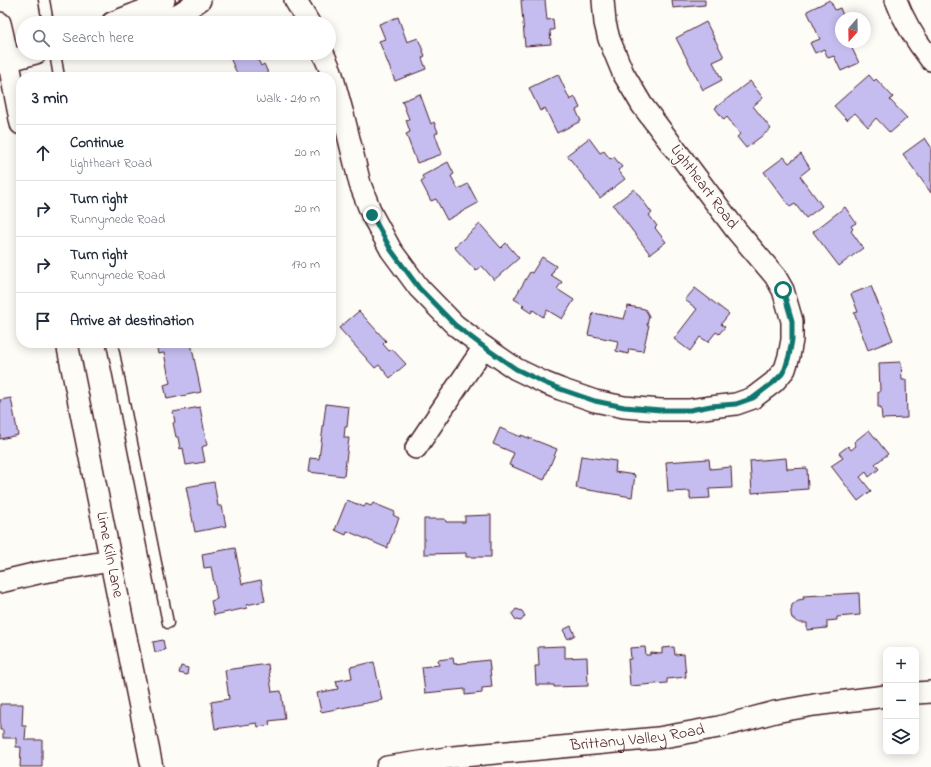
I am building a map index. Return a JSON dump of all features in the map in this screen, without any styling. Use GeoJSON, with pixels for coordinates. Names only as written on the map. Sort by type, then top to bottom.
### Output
{"type":"FeatureCollection","features":[{"type":"Feature","properties":{"kind":"street"},"geometry":{"type":"LineString","coordinates":[[130,16],[164,0]]}},
{"type":"Feature","properties":{"kind":"street"},"geometry":{"type":"LineString","coordinates":[[295,0],[305,16]]}},
{"type":"Feature","properties":{"kind":"street","name":"Lightheart Road"},"geometry":{"type":"LineString","coordinates":[[484,347],[516,369],[560,389],[595,401],[624,407],[661,410],[690,410],[711,406],[736,404],[753,398],[774,382],[785,369],[792,340],[792,321],[783,290],[775,276],[736,230],[642,105],[623,73],[609,39],[602,0]]}},
{"type":"Feature","properties":{"kind":"street"},"geometry":{"type":"LineString","coordinates":[[896,0],[901,14],[918,44],[931,60]]}},
{"type":"Feature","properties":{"kind":"street"},"geometry":{"type":"LineString","coordinates":[[175,16],[197,1]]}},
{"type":"Feature","properties":{"kind":"street"},"geometry":{"type":"LineString","coordinates":[[0,23],[5,62],[16,98]]}},
{"type":"Feature","properties":{"kind":"street"},"geometry":{"type":"LineString","coordinates":[[5,62],[16,59]]}},
{"type":"Feature","properties":{"kind":"street"},"geometry":{"type":"LineString","coordinates":[[326,60],[331,72]]}},
{"type":"Feature","properties":{"kind":"street"},"geometry":{"type":"LineString","coordinates":[[336,89],[360,184],[372,215],[391,250],[419,288],[455,325],[484,347],[416,448]]}},
{"type":"Feature","properties":{"kind":"street","name":"Lime Kiln Lane"},"geometry":{"type":"LineString","coordinates":[[68,348],[152,767]]}},
{"type":"Feature","properties":{"kind":"street"},"geometry":{"type":"LineString","coordinates":[[0,582],[38,573],[111,561]]}},
{"type":"Feature","properties":{"kind":"street"},"geometry":{"type":"LineString","coordinates":[[919,693],[931,692]]}},
{"type":"Feature","properties":{"kind":"street","name":"Brittany Valley Road"},"geometry":{"type":"LineString","coordinates":[[387,767],[453,757],[658,738],[718,727],[775,712],[814,705],[883,696]]}},
{"type":"Feature","properties":{"kind":"lane"},"geometry":{"type":"LineString","coordinates":[[44,0],[47,16]]}},
{"type":"Feature","properties":{"kind":"lane"},"geometry":{"type":"LineString","coordinates":[[56,60],[59,72]]}},
{"type":"Feature","properties":{"kind":"lane"},"geometry":{"type":"LineString","coordinates":[[113,348],[168,623]]}},
{"type":"Feature","properties":{"kind":"building"},"geometry":{"type":"Polygon","coordinates":[[[521,0],[545,0],[547,20],[553,19],[554,30],[550,30],[551,44],[525,46],[521,0]]]}},
{"type":"Feature","properties":{"kind":"building"},"geometry":{"type":"Polygon","coordinates":[[[672,0],[705,0],[705,5],[673,8],[672,0]]]}},
{"type":"Feature","properties":{"kind":"building"},"geometry":{"type":"Polygon","coordinates":[[[830,0],[835,10],[840,8],[842,12],[835,12],[835,48],[852,48],[859,63],[841,71],[834,56],[828,58],[824,49],[815,53],[810,43],[820,39],[807,11],[830,0]]]}},
{"type":"Feature","properties":{"kind":"building"},"geometry":{"type":"Polygon","coordinates":[[[398,17],[407,42],[418,38],[425,56],[422,58],[426,69],[395,81],[379,41],[385,39],[379,24],[398,17]]]}},
{"type":"Feature","properties":{"kind":"building"},"geometry":{"type":"Polygon","coordinates":[[[706,22],[724,57],[713,62],[722,80],[703,90],[676,38],[706,22]]]}},
{"type":"Feature","properties":{"kind":"building"},"geometry":{"type":"Polygon","coordinates":[[[231,60],[258,60],[261,66],[264,64],[268,72],[236,72],[231,60]]]}},
{"type":"Feature","properties":{"kind":"building"},"geometry":{"type":"Polygon","coordinates":[[[558,74],[570,100],[575,97],[580,108],[576,110],[581,121],[557,133],[545,108],[540,111],[529,88],[558,74]]]}},
{"type":"Feature","properties":{"kind":"building"},"geometry":{"type":"Polygon","coordinates":[[[869,75],[874,81],[876,79],[893,97],[890,100],[907,118],[890,133],[876,118],[868,127],[855,113],[847,120],[834,106],[869,75]]]}},
{"type":"Feature","properties":{"kind":"building"},"geometry":{"type":"Polygon","coordinates":[[[750,81],[763,98],[753,106],[771,129],[746,148],[737,137],[740,134],[727,117],[724,120],[715,108],[750,81]]]}},
{"type":"Feature","properties":{"kind":"building"},"geometry":{"type":"Polygon","coordinates":[[[420,94],[431,124],[434,122],[438,132],[435,134],[442,154],[417,163],[406,134],[410,132],[406,120],[409,119],[402,101],[420,94]]]}},
{"type":"Feature","properties":{"kind":"building"},"geometry":{"type":"Polygon","coordinates":[[[589,138],[600,153],[604,151],[610,159],[614,157],[622,167],[618,170],[625,179],[600,198],[567,155],[589,138]]]}},
{"type":"Feature","properties":{"kind":"building"},"geometry":{"type":"Polygon","coordinates":[[[925,138],[931,147],[931,193],[903,154],[925,138]]]}},
{"type":"Feature","properties":{"kind":"building"},"geometry":{"type":"Polygon","coordinates":[[[801,154],[810,168],[800,176],[822,206],[806,218],[795,204],[790,207],[764,172],[784,157],[789,163],[801,154]]]}},
{"type":"Feature","properties":{"kind":"building"},"geometry":{"type":"Polygon","coordinates":[[[448,162],[454,174],[451,176],[458,189],[468,184],[478,203],[447,220],[436,199],[431,201],[421,182],[424,180],[422,176],[448,162]]]}},
{"type":"Feature","properties":{"kind":"building"},"geometry":{"type":"Polygon","coordinates":[[[634,189],[652,213],[649,215],[657,226],[655,228],[666,242],[650,254],[613,205],[634,189]]]}},
{"type":"Feature","properties":{"kind":"building"},"geometry":{"type":"Polygon","coordinates":[[[845,207],[856,223],[851,226],[853,229],[851,231],[863,248],[839,266],[813,232],[845,207]]]}},
{"type":"Feature","properties":{"kind":"building"},"geometry":{"type":"Polygon","coordinates":[[[480,224],[501,248],[506,243],[519,258],[494,280],[482,266],[476,271],[454,247],[480,224]]]}},
{"type":"Feature","properties":{"kind":"building"},"geometry":{"type":"Polygon","coordinates":[[[542,257],[556,266],[551,275],[562,282],[557,289],[574,300],[562,319],[547,310],[543,317],[533,310],[531,313],[522,307],[524,305],[514,299],[530,272],[532,273],[542,257]]]}},
{"type":"Feature","properties":{"kind":"building"},"geometry":{"type":"Polygon","coordinates":[[[871,286],[893,340],[868,350],[854,313],[858,312],[851,294],[871,286]]]}},
{"type":"Feature","properties":{"kind":"building"},"geometry":{"type":"Polygon","coordinates":[[[695,288],[729,314],[721,324],[725,327],[719,334],[716,332],[708,342],[700,337],[690,351],[674,339],[697,309],[685,300],[695,288]]]}},
{"type":"Feature","properties":{"kind":"building"},"geometry":{"type":"Polygon","coordinates":[[[628,306],[645,309],[649,316],[647,325],[649,325],[643,351],[629,349],[628,354],[616,351],[618,341],[588,335],[593,313],[624,319],[628,306]]]}},
{"type":"Feature","properties":{"kind":"building"},"geometry":{"type":"Polygon","coordinates":[[[359,311],[386,341],[383,344],[389,351],[392,349],[406,364],[390,378],[379,365],[375,368],[339,328],[359,311]]]}},
{"type":"Feature","properties":{"kind":"building"},"geometry":{"type":"Polygon","coordinates":[[[157,348],[192,348],[201,392],[167,399],[164,385],[170,383],[164,353],[158,354],[157,348]]]}},
{"type":"Feature","properties":{"kind":"building"},"geometry":{"type":"Polygon","coordinates":[[[901,362],[902,380],[906,380],[907,418],[882,419],[881,407],[878,407],[878,392],[880,392],[879,363],[901,362]]]}},
{"type":"Feature","properties":{"kind":"building"},"geometry":{"type":"Polygon","coordinates":[[[11,398],[18,435],[0,439],[0,400],[11,398]]]}},
{"type":"Feature","properties":{"kind":"building"},"geometry":{"type":"Polygon","coordinates":[[[326,404],[349,407],[347,427],[345,427],[344,438],[349,438],[344,476],[308,472],[310,458],[319,459],[326,404]]]}},
{"type":"Feature","properties":{"kind":"building"},"geometry":{"type":"Polygon","coordinates":[[[200,407],[207,445],[202,447],[205,462],[186,465],[183,448],[180,449],[178,437],[176,437],[173,423],[175,422],[173,412],[200,407]]]}},
{"type":"Feature","properties":{"kind":"building"},"geometry":{"type":"Polygon","coordinates":[[[500,428],[557,449],[544,480],[509,465],[514,453],[493,444],[500,428]]]}},
{"type":"Feature","properties":{"kind":"building"},"geometry":{"type":"Polygon","coordinates":[[[869,430],[888,454],[875,464],[879,469],[869,477],[866,472],[860,477],[871,491],[858,501],[831,466],[843,458],[839,453],[848,446],[851,450],[856,446],[854,442],[869,430]]]}},
{"type":"Feature","properties":{"kind":"building"},"geometry":{"type":"Polygon","coordinates":[[[581,456],[616,461],[615,472],[635,475],[632,497],[576,488],[581,456]]]}},
{"type":"Feature","properties":{"kind":"building"},"geometry":{"type":"Polygon","coordinates":[[[786,458],[787,469],[807,468],[808,489],[752,493],[750,461],[786,458]]]}},
{"type":"Feature","properties":{"kind":"building"},"geometry":{"type":"Polygon","coordinates":[[[709,459],[710,469],[731,467],[732,488],[709,489],[710,498],[690,499],[690,491],[668,492],[666,462],[709,459]]]}},
{"type":"Feature","properties":{"kind":"building"},"geometry":{"type":"Polygon","coordinates":[[[214,482],[218,506],[222,506],[226,526],[195,532],[186,487],[214,482]]]}},
{"type":"Feature","properties":{"kind":"building"},"geometry":{"type":"Polygon","coordinates":[[[347,500],[364,507],[366,504],[371,506],[373,503],[395,512],[393,515],[399,518],[387,548],[347,531],[346,535],[335,530],[347,500]]]}},
{"type":"Feature","properties":{"kind":"building"},"geometry":{"type":"Polygon","coordinates":[[[491,515],[491,557],[466,557],[466,553],[424,554],[424,519],[445,519],[446,522],[465,522],[465,516],[491,515]]]}},
{"type":"Feature","properties":{"kind":"building"},"geometry":{"type":"Polygon","coordinates":[[[235,548],[242,584],[261,580],[265,601],[246,605],[247,608],[214,615],[211,601],[217,599],[211,567],[204,568],[202,554],[235,548]]]}},
{"type":"Feature","properties":{"kind":"building"},"geometry":{"type":"Polygon","coordinates":[[[859,593],[860,615],[837,617],[837,620],[827,621],[827,628],[807,630],[807,623],[797,622],[792,618],[792,605],[798,600],[804,599],[803,596],[859,593]]]}},
{"type":"Feature","properties":{"kind":"building"},"geometry":{"type":"Polygon","coordinates":[[[516,609],[522,611],[525,616],[521,621],[516,620],[512,614],[516,609]]]}},
{"type":"Feature","properties":{"kind":"building"},"geometry":{"type":"Polygon","coordinates":[[[571,626],[575,635],[568,639],[563,630],[571,626]]]}},
{"type":"Feature","properties":{"kind":"building"},"geometry":{"type":"Polygon","coordinates":[[[163,640],[165,650],[155,652],[153,642],[163,640]]]}},
{"type":"Feature","properties":{"kind":"building"},"geometry":{"type":"Polygon","coordinates":[[[565,646],[565,658],[587,657],[588,686],[554,687],[554,685],[536,685],[535,666],[539,666],[538,647],[565,646]]]}},
{"type":"Feature","properties":{"kind":"building"},"geometry":{"type":"Polygon","coordinates":[[[645,647],[646,655],[650,655],[651,653],[662,654],[662,648],[674,647],[675,655],[684,654],[686,677],[667,679],[667,683],[630,686],[628,659],[631,659],[630,648],[645,647]]]}},
{"type":"Feature","properties":{"kind":"building"},"geometry":{"type":"Polygon","coordinates":[[[453,658],[454,664],[489,660],[492,687],[482,688],[482,693],[465,695],[465,689],[425,693],[422,667],[439,665],[438,660],[453,658]]]}},
{"type":"Feature","properties":{"kind":"building"},"geometry":{"type":"Polygon","coordinates":[[[374,662],[382,700],[321,712],[317,693],[338,689],[336,681],[352,678],[350,667],[374,662]]]}},
{"type":"Feature","properties":{"kind":"building"},"geometry":{"type":"Polygon","coordinates":[[[268,664],[272,692],[281,691],[285,719],[269,721],[270,725],[258,727],[257,723],[215,729],[211,702],[229,699],[225,670],[268,664]]]}},
{"type":"Feature","properties":{"kind":"building"},"geometry":{"type":"Polygon","coordinates":[[[181,666],[188,668],[187,675],[179,673],[181,666]]]}},
{"type":"Feature","properties":{"kind":"building"},"geometry":{"type":"Polygon","coordinates":[[[0,704],[23,704],[22,726],[26,726],[25,740],[42,740],[42,767],[20,767],[21,747],[16,747],[16,738],[3,738],[3,730],[0,730],[0,704]]]}},
{"type":"Feature","properties":{"kind":"route"},"geometry":{"type":"LineString","coordinates":[[372,215],[391,250],[419,288],[455,325],[516,369],[560,389],[595,401],[624,407],[661,410],[690,410],[711,406],[736,404],[753,398],[782,374],[789,356],[792,340],[792,321],[783,290]]}}]}
